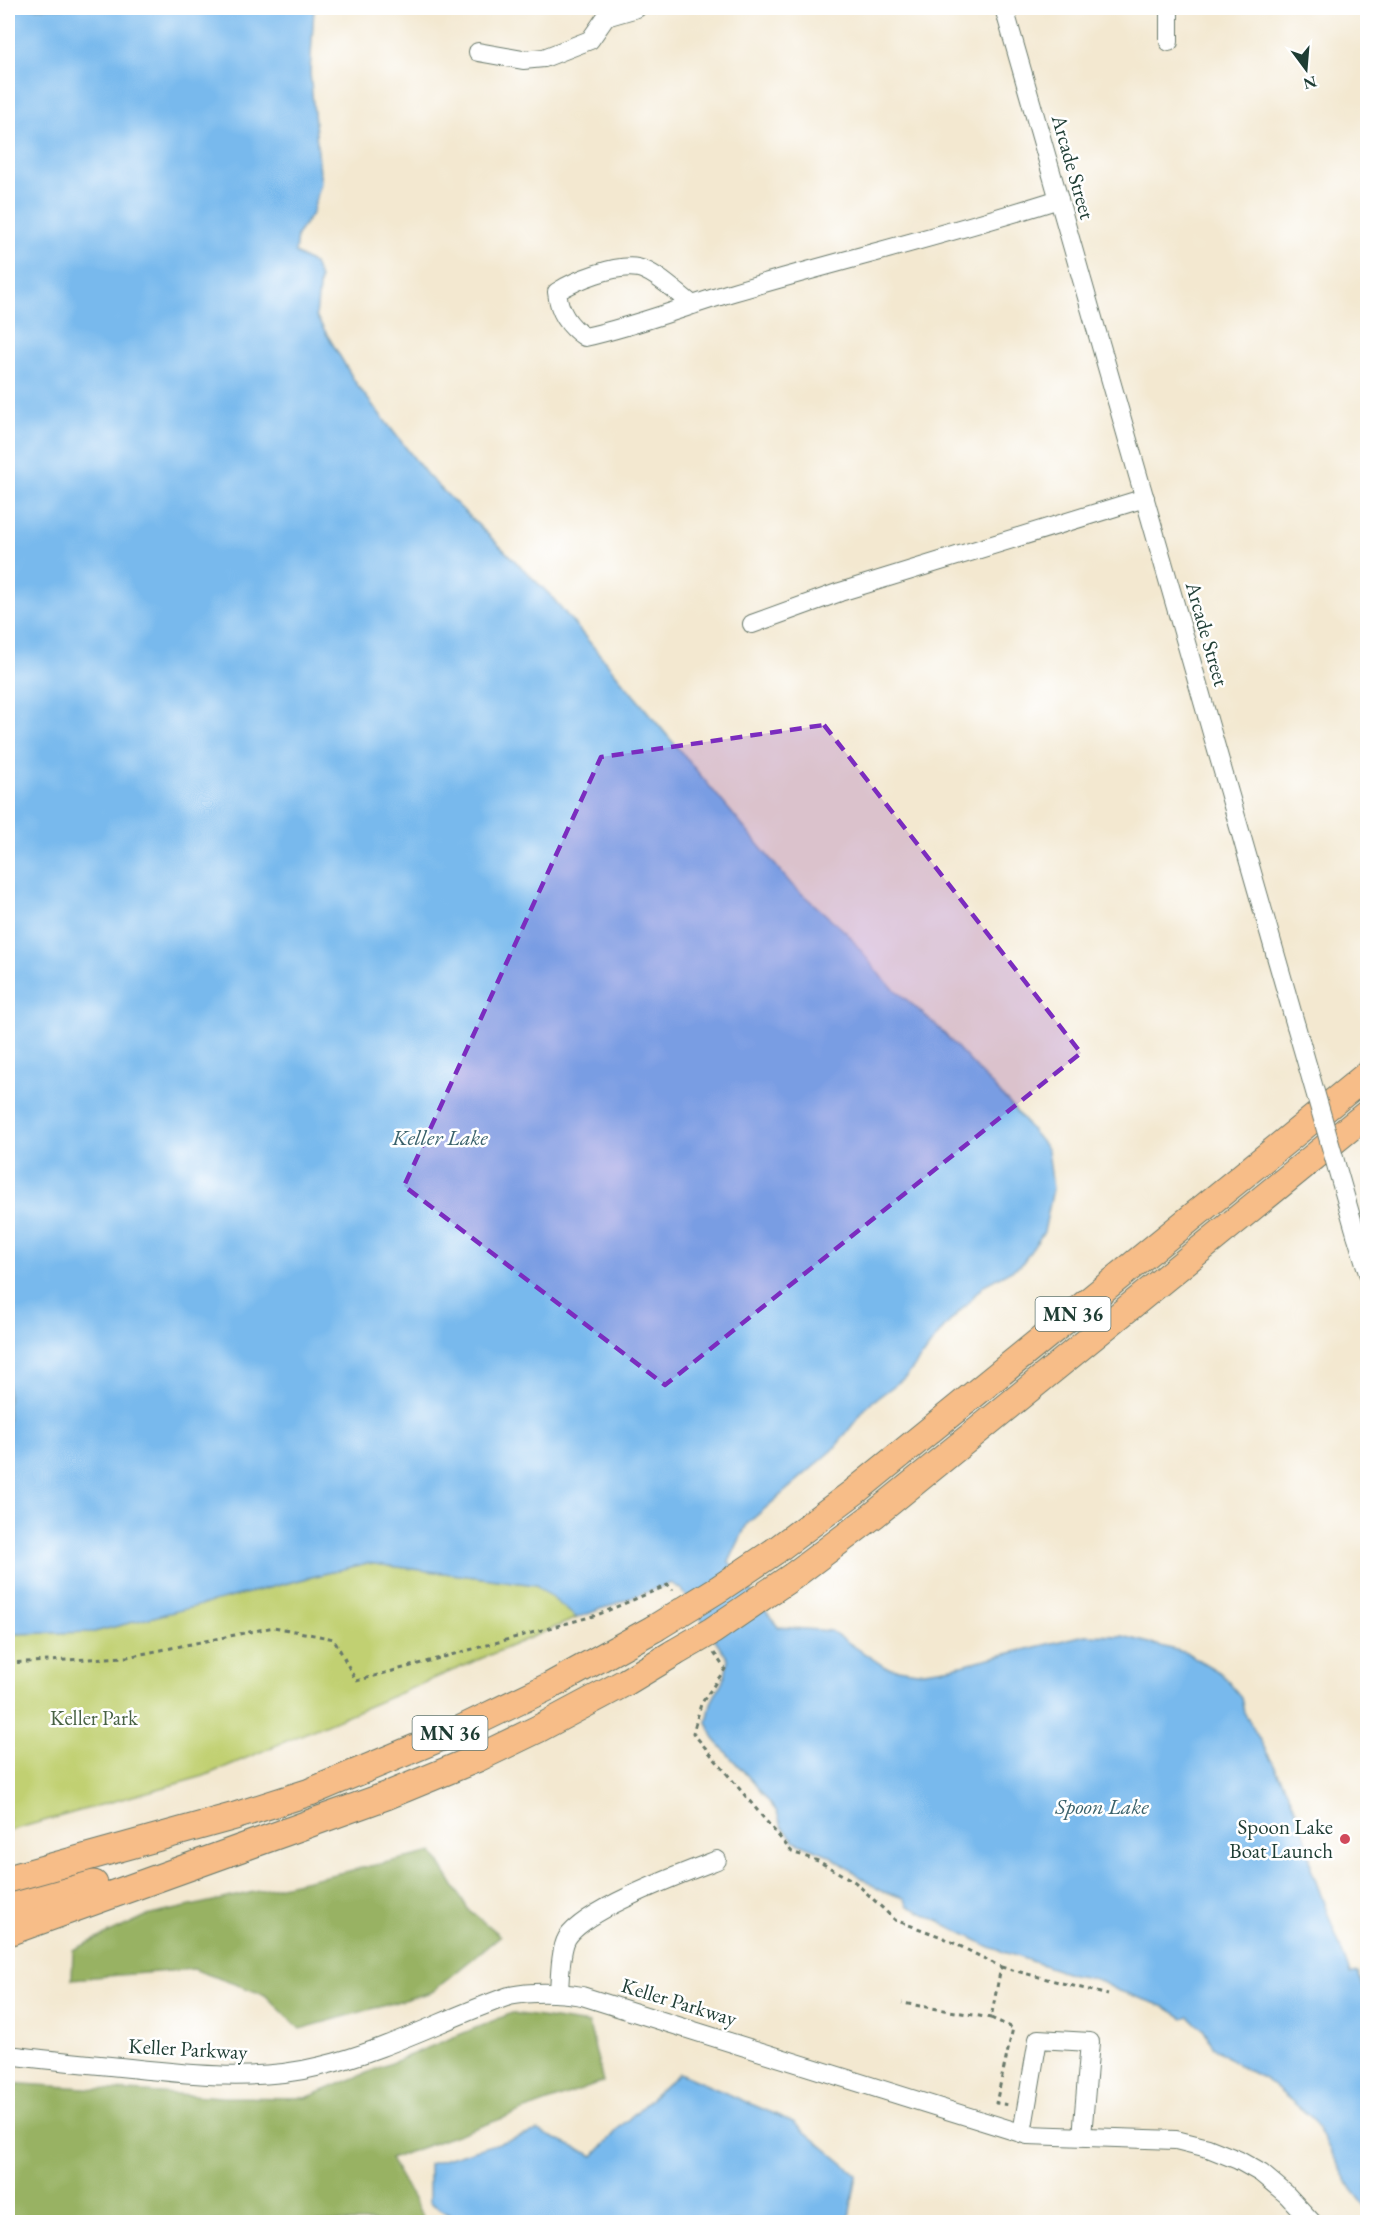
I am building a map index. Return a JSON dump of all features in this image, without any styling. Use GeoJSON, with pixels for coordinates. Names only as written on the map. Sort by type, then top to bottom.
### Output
{"type":"FeatureCollection","features":[{"type":"Feature","properties":{"kind":"highway","name":"MN 36"},"geometry":{"type":"LineString","coordinates":[[8,1879],[235,1816],[310,1792],[461,1729],[550,1686],[655,1628],[775,1551],[854,1492],[1368,1074]]}},
{"type":"Feature","properties":{"kind":"highway","name":"MN 36"},"geometry":{"type":"LineString","coordinates":[[8,1908],[219,1849],[360,1806],[478,1758],[626,1682],[712,1630],[792,1576],[874,1515],[1368,1113]]}},
{"type":"Feature","properties":{"kind":"highway"},"geometry":{"type":"LineString","coordinates":[[8,1932],[360,1806]]}},
{"type":"Feature","properties":{"kind":"highway"},"geometry":{"type":"LineString","coordinates":[[8,1861],[235,1816]]}},
{"type":"Feature","properties":{"kind":"street"},"geometry":{"type":"LineString","coordinates":[[478,52],[523,60],[544,58],[590,40],[606,17],[638,8]]}},
{"type":"Feature","properties":{"kind":"street","name":"Arcade Street"},"geometry":{"type":"LineString","coordinates":[[1004,8],[1368,1274]]}},
{"type":"Feature","properties":{"kind":"street"},"geometry":{"type":"LineString","coordinates":[[1169,8],[1169,42]]}},
{"type":"Feature","properties":{"kind":"street"},"geometry":{"type":"LineString","coordinates":[[693,305],[654,276],[639,268],[616,269],[568,285],[557,292],[558,301],[570,327],[585,338],[612,331],[734,292],[959,230],[1059,199]]}},
{"type":"Feature","properties":{"kind":"street"},"geometry":{"type":"LineString","coordinates":[[752,624],[840,592],[1145,498]]}},
{"type":"Feature","properties":{"kind":"street"},"geometry":{"type":"LineString","coordinates":[[559,1992],[562,1959],[567,1938],[585,1920],[656,1884],[717,1860]]}},
{"type":"Feature","properties":{"kind":"street","name":"Keller Parkway"},"geometry":{"type":"LineString","coordinates":[[8,2055],[200,2076],[237,2077],[282,2073],[318,2067],[354,2057],[509,1996],[534,1991],[559,1992],[582,1996],[1017,2132],[1176,2140],[1208,2148],[1238,2160],[1261,2173],[1286,2194],[1312,2223]]}},
{"type":"Feature","properties":{"kind":"street"},"geometry":{"type":"LineString","coordinates":[[1017,2132],[1038,2039],[1090,2042],[1082,2136]]}},
{"type":"Feature","properties":{"kind":"path"},"geometry":{"type":"LineString","coordinates":[[8,1663],[127,1657],[274,1627],[334,1639],[356,1681],[597,1615],[668,1585],[676,1593]]}},
{"type":"Feature","properties":{"kind":"path"},"geometry":{"type":"LineString","coordinates":[[725,1670],[701,1704],[693,1733],[792,1852],[818,1862],[855,1882],[895,1920],[942,1937],[1001,1967],[1108,1995]]}},
{"type":"Feature","properties":{"kind":"path"},"geometry":{"type":"LineString","coordinates":[[991,2018],[1001,1967]]}},
{"type":"Feature","properties":{"kind":"path"},"geometry":{"type":"LineString","coordinates":[[902,2003],[991,2018],[1013,2028],[996,2103],[1017,2107],[1017,2132]]}},
{"type":"Feature","properties":{"kind":"highlighted area"},"geometry":{"type":"Polygon","coordinates":[[[824,725],[1081,1053],[665,1385],[404,1186],[601,757],[824,725]]]}},
{"type":"Feature","properties":{"kind":"green space","name":"Keller Park"},"geometry":{"type":"Polygon","coordinates":[[[367,1563],[536,1585],[577,1618],[204,1776],[8,1831],[8,1634],[94,1632],[367,1563]]]}},
{"type":"Feature","properties":{"kind":"green space"},"geometry":{"type":"Polygon","coordinates":[[[433,1852],[468,1909],[500,1936],[432,1992],[300,2029],[265,1995],[193,1969],[72,1979],[73,1950],[146,1916],[433,1852]]]}},
{"type":"Feature","properties":{"kind":"green space"},"geometry":{"type":"Polygon","coordinates":[[[512,2013],[589,2024],[603,2082],[390,2159],[426,2222],[11,2222],[8,2219],[8,2083],[221,2097],[306,2098],[512,2013]]]}},
{"type":"Feature","properties":{"kind":"water","name":"Keller Lake"},"geometry":{"type":"Polygon","coordinates":[[[8,8],[314,8],[310,73],[321,183],[312,214],[297,235],[295,253],[314,264],[320,278],[316,316],[357,385],[428,476],[551,596],[792,885],[847,933],[883,979],[937,1026],[1009,1103],[1048,1150],[1053,1189],[1044,1232],[1021,1265],[984,1285],[943,1329],[907,1376],[868,1405],[833,1450],[747,1524],[729,1562],[778,1627],[831,1631],[885,1667],[917,1672],[953,1667],[1085,1635],[1123,1636],[1187,1653],[1221,1673],[1241,1697],[1244,1712],[1286,1788],[1303,1828],[1311,1868],[1350,1974],[1358,1973],[1367,1996],[1367,2208],[1352,2189],[1312,2118],[1266,2080],[1241,2067],[1213,2046],[1203,2029],[1189,2016],[1183,2018],[1165,2007],[1117,1990],[1096,1979],[1072,1975],[992,1948],[908,1906],[904,1898],[881,1891],[829,1855],[795,1841],[782,1827],[777,1812],[754,1783],[714,1739],[707,1722],[711,1703],[725,1676],[728,1659],[682,1590],[671,1583],[577,1618],[536,1585],[367,1563],[94,1632],[8,1634],[8,8]]]}},
{"type":"Feature","properties":{"kind":"water"},"geometry":{"type":"Polygon","coordinates":[[[679,2073],[793,2122],[857,2175],[848,2222],[461,2222],[429,2202],[429,2164],[538,2131],[594,2156],[620,2127],[679,2073]]]}},
{"type":"Feature","properties":{"kind":"place","name":"Spoon Lake Boat Launch"},"geometry":{"type":"Point","coordinates":[1345,1839]}},
{"type":"Feature","properties":{"kind":"water label","name":"Spoon Lake"},"geometry":{"type":"Point","coordinates":[1102,1806]}}]}
